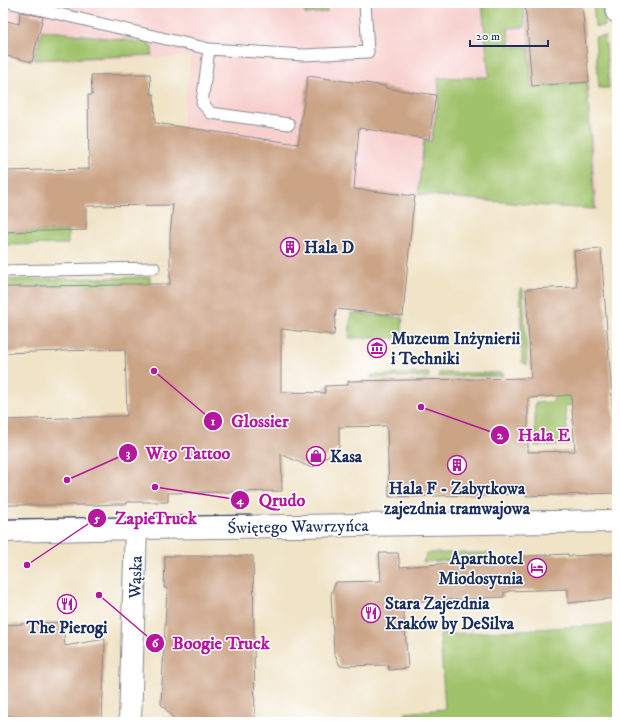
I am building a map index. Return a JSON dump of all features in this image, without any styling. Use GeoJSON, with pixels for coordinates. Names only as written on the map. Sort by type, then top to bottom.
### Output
{"type":"FeatureCollection","features":[{"type":"Feature","properties":{"kind":"street"},"geometry":{"type":"LineString","coordinates":[[616,3],[617,12]]}},
{"type":"Feature","properties":{"kind":"street","name":"Świętego Wawrzyńca"},"geometry":{"type":"LineString","coordinates":[[3,531],[617,520]]}},
{"type":"Feature","properties":{"kind":"street","name":"Wąska"},"geometry":{"type":"LineString","coordinates":[[130,722],[136,528]]}},
{"type":"Feature","properties":{"kind":"lane"},"geometry":{"type":"LineString","coordinates":[[12,3],[209,49],[303,55],[368,52],[366,3]]}},
{"type":"Feature","properties":{"kind":"lane"},"geometry":{"type":"LineString","coordinates":[[209,49],[202,103],[211,113],[289,124]]}},
{"type":"Feature","properties":{"kind":"lane"},"geometry":{"type":"LineString","coordinates":[[3,271],[154,268]]}},
{"type":"Feature","properties":{"kind":"shaded area"},"geometry":{"type":"Polygon","coordinates":[[[3,3],[583,3],[599,210],[415,196],[176,166],[191,57],[32,62],[3,55],[3,3]]]}},
{"type":"Feature","properties":{"kind":"green space"},"geometry":{"type":"Polygon","coordinates":[[[304,3],[326,3],[327,12],[305,14],[304,3]]]}},
{"type":"Feature","properties":{"kind":"green space"},"geometry":{"type":"Polygon","coordinates":[[[482,3],[523,3],[525,27],[508,28],[510,47],[528,46],[531,87],[587,82],[595,209],[544,206],[418,194],[424,140],[431,141],[439,96],[438,78],[489,77],[482,3]]]}},
{"type":"Feature","properties":{"kind":"green space"},"geometry":{"type":"Polygon","coordinates":[[[593,3],[603,3],[605,26],[595,27],[593,3]]]}},
{"type":"Feature","properties":{"kind":"green space"},"geometry":{"type":"Polygon","coordinates":[[[42,30],[149,43],[152,48],[152,55],[34,60],[42,30]]]}},
{"type":"Feature","properties":{"kind":"green space"},"geometry":{"type":"Polygon","coordinates":[[[605,36],[609,88],[599,88],[595,37],[605,36]]]}},
{"type":"Feature","properties":{"kind":"green space"},"geometry":{"type":"Polygon","coordinates":[[[68,231],[68,244],[3,245],[3,232],[68,231]]]}},
{"type":"Feature","properties":{"kind":"green space"},"geometry":{"type":"Polygon","coordinates":[[[150,277],[150,284],[137,285],[121,284],[121,286],[104,285],[91,287],[91,285],[88,285],[88,287],[76,287],[75,285],[72,285],[72,287],[57,287],[56,285],[53,287],[41,288],[41,286],[37,286],[37,288],[24,288],[24,286],[21,286],[21,288],[8,288],[5,286],[3,288],[3,280],[150,277]]]}},
{"type":"Feature","properties":{"kind":"green space"},"geometry":{"type":"Polygon","coordinates":[[[520,289],[523,289],[527,365],[522,362],[520,289]]]}},
{"type":"Feature","properties":{"kind":"green space"},"geometry":{"type":"Polygon","coordinates":[[[351,313],[403,318],[401,338],[349,338],[351,313]]]}},
{"type":"Feature","properties":{"kind":"green space"},"geometry":{"type":"Polygon","coordinates":[[[429,373],[429,377],[371,378],[371,375],[429,373]]]}},
{"type":"Feature","properties":{"kind":"green space"},"geometry":{"type":"Polygon","coordinates":[[[439,373],[503,373],[503,376],[439,377],[439,373]]]}},
{"type":"Feature","properties":{"kind":"green space"},"geometry":{"type":"Polygon","coordinates":[[[571,383],[572,405],[565,406],[568,445],[535,446],[535,403],[551,402],[561,390],[571,383]]]}},
{"type":"Feature","properties":{"kind":"green space"},"geometry":{"type":"Polygon","coordinates":[[[427,553],[489,553],[489,558],[423,562],[427,553]]]}},
{"type":"Feature","properties":{"kind":"green space"},"geometry":{"type":"Polygon","coordinates":[[[617,624],[617,722],[405,722],[405,713],[445,709],[440,635],[617,624]]]}},
{"type":"Feature","properties":{"kind":"building"},"geometry":{"type":"Polygon","coordinates":[[[525,3],[582,3],[589,82],[532,86],[525,3]]]}},
{"type":"Feature","properties":{"kind":"building"},"geometry":{"type":"Polygon","coordinates":[[[20,12],[43,17],[32,62],[3,55],[3,20],[19,24],[20,12]]]}},
{"type":"Feature","properties":{"kind":"building"},"geometry":{"type":"Polygon","coordinates":[[[150,74],[151,94],[154,94],[155,123],[298,144],[308,76],[359,82],[385,86],[385,88],[436,95],[429,139],[359,128],[354,189],[415,196],[403,316],[336,309],[334,335],[281,329],[281,392],[325,393],[325,386],[348,385],[348,381],[531,378],[526,289],[577,287],[574,251],[601,249],[617,466],[617,493],[526,496],[526,494],[389,497],[387,426],[339,427],[339,447],[312,468],[281,454],[282,491],[168,493],[168,502],[127,502],[127,504],[98,505],[3,505],[3,420],[127,416],[125,349],[3,353],[3,287],[170,284],[170,234],[173,205],[86,206],[86,230],[3,232],[3,171],[89,169],[88,95],[92,95],[91,75],[150,74]],[[571,395],[528,398],[528,452],[575,451],[571,395]]]}},
{"type":"Feature","properties":{"kind":"building"},"geometry":{"type":"Polygon","coordinates":[[[379,553],[398,553],[400,567],[505,559],[505,557],[568,554],[568,556],[617,554],[617,598],[568,603],[568,589],[508,591],[504,592],[504,597],[403,602],[408,668],[389,670],[388,665],[340,666],[334,652],[331,594],[336,582],[381,581],[379,553]]]}},
{"type":"Feature","properties":{"kind":"building"},"geometry":{"type":"Polygon","coordinates":[[[165,556],[253,556],[255,722],[177,722],[161,704],[167,588],[164,588],[165,556]]]}},
{"type":"Feature","properties":{"kind":"building"},"geometry":{"type":"Polygon","coordinates":[[[63,622],[65,646],[105,639],[102,722],[49,722],[49,720],[3,715],[3,625],[63,622]]]}},
{"type":"Feature","properties":{"kind":"tram line"},"geometry":{"type":"LineString","coordinates":[[3,519],[252,515]]}},
{"type":"Feature","properties":{"kind":"place","name":"Hala D"},"geometry":{"type":"Point","coordinates":[290,247]}},
{"type":"Feature","properties":{"kind":"place","name":"Muzeum Inżynierii i Techniki"},"geometry":{"type":"Point","coordinates":[377,348]}},
{"type":"Feature","properties":{"kind":"place","name":"Glossier"},"geometry":{"type":"Point","coordinates":[154,371]}},
{"type":"Feature","properties":{"kind":"place","name":"Hala E"},"geometry":{"type":"Point","coordinates":[421,407]}},
{"type":"Feature","properties":{"kind":"place","name":"Kasa"},"geometry":{"type":"Point","coordinates":[316,456]}},
{"type":"Feature","properties":{"kind":"place","name":"Hala F - Zabytkowa zajezdnia tramwajowa"},"geometry":{"type":"Point","coordinates":[457,465]}},
{"type":"Feature","properties":{"kind":"place","name":"W19 Tattoo"},"geometry":{"type":"Point","coordinates":[67,480]}},
{"type":"Feature","properties":{"kind":"place","name":"Qrudo"},"geometry":{"type":"Point","coordinates":[155,487]}},
{"type":"Feature","properties":{"kind":"place","name":"ZapieTruck"},"geometry":{"type":"Point","coordinates":[27,565]}},
{"type":"Feature","properties":{"kind":"place","name":"Aparthotel Miodosytnia"},"geometry":{"type":"Point","coordinates":[537,568]}},
{"type":"Feature","properties":{"kind":"place","name":"Boogie Truck"},"geometry":{"type":"Point","coordinates":[99,595]}},
{"type":"Feature","properties":{"kind":"place","name":"The Pierogi"},"geometry":{"type":"Point","coordinates":[67,604]}},
{"type":"Feature","properties":{"kind":"place","name":"Stara Zajezdnia Kraków by DeSilva"},"geometry":{"type":"Point","coordinates":[371,613]}}]}
